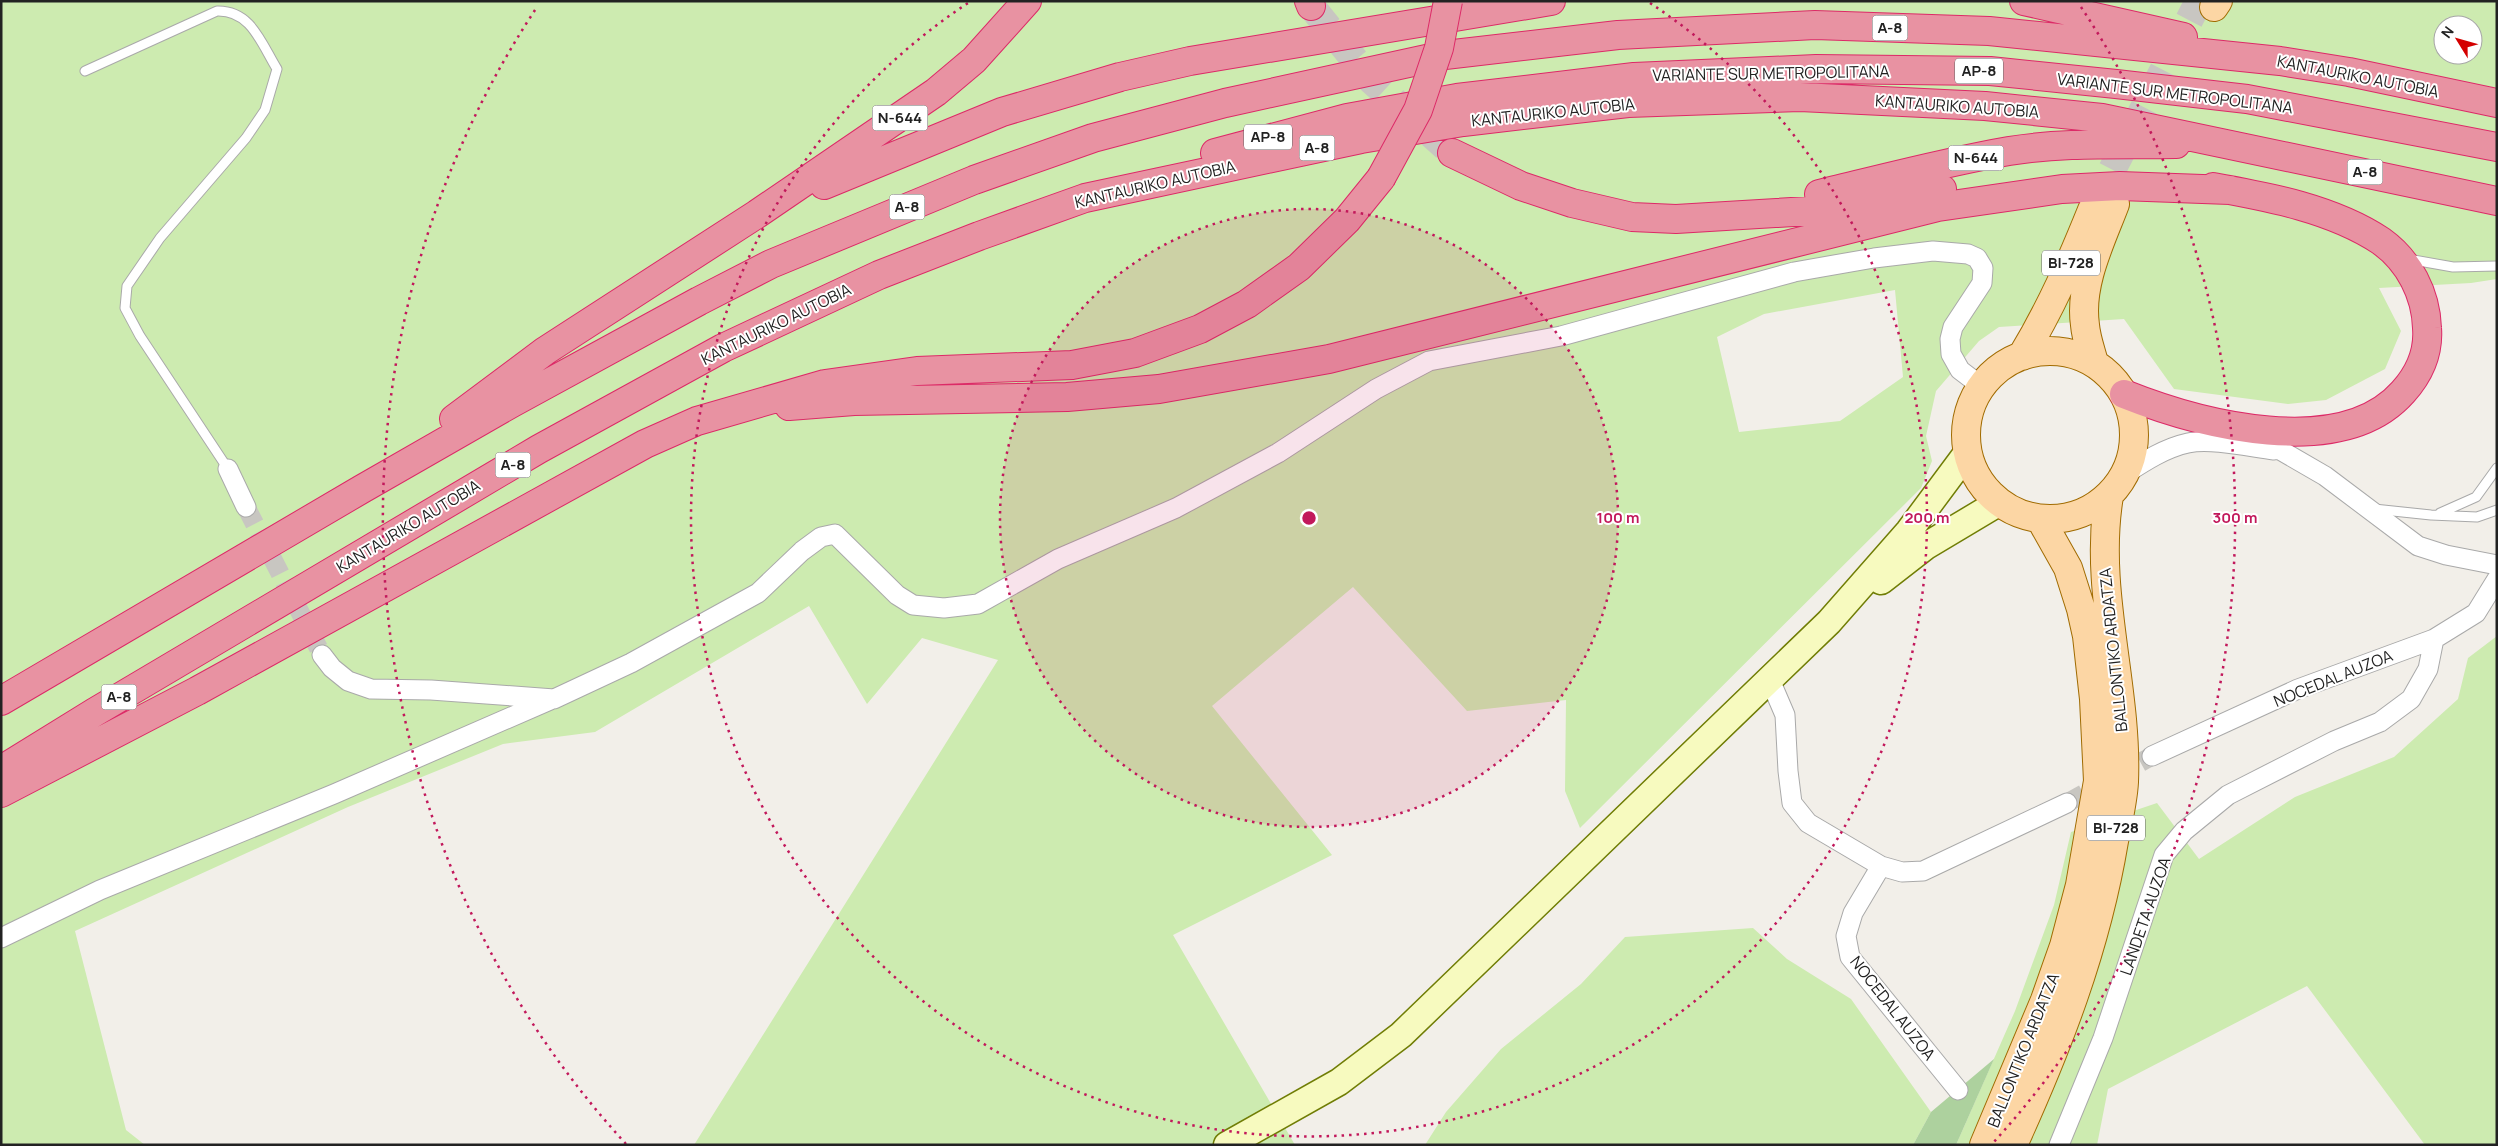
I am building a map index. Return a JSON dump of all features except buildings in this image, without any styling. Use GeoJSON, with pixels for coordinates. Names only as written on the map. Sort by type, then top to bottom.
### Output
{"type":"FeatureCollection","features":[{"type":"Feature","properties":{"kind":"highway","name":"N-644"},"geometry":{"type":"LineString","coordinates":[[756,214],[936,92],[974,60],[1027,1]]}},
{"type":"Feature","properties":{"kind":"highway"},"geometry":{"type":"LineString","coordinates":[[1,792],[197,691],[645,444],[697,422],[825,384],[917,371],[1072,365],[1135,353],[1200,329],[1247,304],[1299,267],[1347,220],[1380,178],[1418,110],[1439,48],[1448,1]]}},
{"type":"Feature","properties":{"kind":"highway"},"geometry":{"type":"LineString","coordinates":[[362,489],[545,351],[756,214],[880,160],[1002,112],[1120,77],[1190,61],[1551,1]]}},
{"type":"Feature","properties":{"kind":"highway"},"geometry":{"type":"LineString","coordinates":[[2024,1],[2106,18],[2280,61]]}},
{"type":"Feature","properties":{"kind":"highway","name":"KANTAURIKO AUTOBIA"},"geometry":{"type":"LineString","coordinates":[[1,701],[362,489],[699,301],[771,264],[974,180],[1094,138],[1225,103],[1445,55],[1618,35],[1815,25],[1989,31],[2280,61],[2349,72],[2497,103]]}},
{"type":"Feature","properties":{"kind":"highway","name":"VARIANTE SUR METROPOLITANA"},"geometry":{"type":"LineString","coordinates":[[1085,198],[1232,146],[1347,118],[1448,100],[1634,77],[1816,69],[1990,71],[2247,99],[2497,147]]}},
{"type":"Feature","properties":{"kind":"highway","name":"KANTAURIKO AUTOBIA"},"geometry":{"type":"LineString","coordinates":[[1,770],[94,712],[506,469],[723,348],[879,275],[979,236],[1085,198],[1361,139],[1463,122],[1628,103],[1800,97],[1985,106],[2102,118],[2497,200]]}},
{"type":"Feature","properties":{"kind":"highway","name":"N-644"},"geometry":{"type":"LineString","coordinates":[[1452,153],[1521,186],[1572,203],[1632,216],[1676,219],[1724,217],[1929,167],[2011,151],[2071,146],[2233,144]]}},
{"type":"Feature","properties":{"kind":"highway"},"geometry":{"type":"LineString","coordinates":[[1724,217],[1826,210],[1987,181],[2064,174],[2173,180],[2282,201],[2332,217],[2361,229],[2382,242],[2400,258],[2412,274],[2421,294],[2427,314],[2428,341],[2425,358],[2414,380],[2395,402],[2370,418],[2339,428],[2313,432],[2275,430],[2237,425],[2167,411],[2124,394]]}},
{"type":"Feature","properties":{"kind":"highway"},"geometry":{"type":"LineString","coordinates":[[735,411],[854,401],[1067,397],[1158,389],[1329,359],[1938,207],[2062,189],[2120,186],[2230,190]]}},
{"type":"Feature","properties":{"kind":"main road","name":"BI-728"},"geometry":{"type":"LineString","coordinates":[[2022,356],[2104,207],[2086,291],[2084,324],[2094,363]]}},
{"type":"Feature","properties":{"kind":"main road"},"geometry":{"type":"LineString","coordinates":[[2046,351],[2071,353],[2094,363],[2111,377],[2124,394],[2133,420],[2134,448],[2125,474],[2108,496],[2089,511],[2065,519],[2041,520],[2018,514],[1998,503],[1973,472],[1967,453],[1965,435],[1967,418],[1972,401],[1981,386],[1999,368],[2022,356],[2046,351]]}},
{"type":"Feature","properties":{"kind":"main road","name":"BALLONTIKO ARDATZA"},"geometry":{"type":"LineString","coordinates":[[2013,1145],[2070,1010],[2089,953],[2106,890],[2124,782],[2120,696],[2103,557],[2108,496]]}},
{"type":"Feature","properties":{"kind":"main road","name":"BALLONTIKO ARDATZA"},"geometry":{"type":"LineString","coordinates":[[1984,1145],[2045,1000],[2064,946],[2080,885],[2098,781],[2094,698],[2083,618],[2068,568],[2041,520]]}},
{"type":"Feature","properties":{"kind":"street"},"geometry":{"type":"LineString","coordinates":[[1,938],[100,890],[334,794],[554,699],[631,663],[758,592],[786,564],[821,537],[835,534],[897,595],[913,605],[944,608],[978,604],[1058,559],[1176,508],[1278,453],[1376,389],[1429,361],[1561,336],[1794,272],[1933,251],[1968,254],[1977,258],[1983,268],[1982,283],[1953,327],[1950,339],[1951,354],[1960,370],[1981,386]]}},
{"type":"Feature","properties":{"kind":"street"},"geometry":{"type":"LineString","coordinates":[[2237,425],[2326,476],[2418,546],[2497,565]]}},
{"type":"Feature","properties":{"kind":"street"},"geometry":{"type":"LineString","coordinates":[[2125,474],[2152,456],[2189,442],[2229,443],[2285,452]]}},
{"type":"Feature","properties":{"kind":"street"},"geometry":{"type":"LineString","coordinates":[[1227,1145],[1340,1082],[1401,1035],[1829,622],[1909,531],[1967,453]]}},
{"type":"Feature","properties":{"kind":"street"},"geometry":{"type":"LineString","coordinates":[[228,469],[246,506]]}},
{"type":"Feature","properties":{"kind":"street"},"geometry":{"type":"LineString","coordinates":[[1829,622],[1926,546],[1998,503]]}},
{"type":"Feature","properties":{"kind":"street","name":"NOCEDAL AUZOA"},"geometry":{"type":"LineString","coordinates":[[2152,756],[2298,690],[2434,638],[2476,614],[2497,580]]}},
{"type":"Feature","properties":{"kind":"street","name":"LANDETA AUZOA"},"geometry":{"type":"LineString","coordinates":[[2059,1145],[2103,1038],[2164,855],[2184,831],[2228,795],[2334,741],[2380,722],[2411,700],[2428,669],[2434,638]]}},
{"type":"Feature","properties":{"kind":"street"},"geometry":{"type":"LineString","coordinates":[[322,655],[332,668],[348,681],[371,689],[430,690],[554,699]]}},
{"type":"Feature","properties":{"kind":"street"},"geometry":{"type":"LineString","coordinates":[[1770,680],[1785,715],[1792,803],[1808,823],[1880,866],[1902,872],[1923,871],[2067,803]]}},
{"type":"Feature","properties":{"kind":"street","name":"NOCEDAL AUZOA"},"geometry":{"type":"LineString","coordinates":[[1880,866],[1853,913],[1846,936],[1850,957],[1958,1090]]}},
{"type":"Feature","properties":{"kind":"lane"},"geometry":{"type":"LineString","coordinates":[[86,71],[216,11],[230,11],[248,21],[276,69],[265,110],[246,138],[160,238],[127,286],[125,308],[140,336],[228,469]]}},
{"type":"Feature","properties":{"kind":"lane"},"geometry":{"type":"LineString","coordinates":[[2400,258],[2453,267],[2497,266]]}},
{"type":"Feature","properties":{"kind":"lane"},"geometry":{"type":"LineString","coordinates":[[2431,515],[2451,510],[2476,497],[2497,468]]}},
{"type":"Feature","properties":{"kind":"lane"},"geometry":{"type":"LineString","coordinates":[[2367,508],[2431,515],[2477,517],[2497,510]]}},
{"type":"Feature","properties":{"kind":"green space"},"geometry":{"type":"Polygon","coordinates":[[[1,1],[2497,1],[2497,279],[2471,283],[2379,288],[2401,331],[2385,369],[2326,400],[2288,404],[2174,389],[2124,319],[1999,327],[1979,341],[1936,391],[1926,436],[1932,461],[1921,488],[1580,828],[1565,791],[1566,700],[1467,711],[1353,587],[1212,706],[1332,855],[1173,935],[1295,1145],[694,1145],[998,660],[922,638],[867,704],[809,606],[595,732],[503,744],[348,807],[75,931],[126,1130],[145,1145],[1,1145],[1,1]],[[1895,290],[1764,314],[1717,337],[1739,432],[1840,421],[1903,377],[1895,290]]]}},
{"type":"Feature","properties":{"kind":"green space"},"geometry":{"type":"Polygon","coordinates":[[[2497,636],[2497,1145],[2425,1145],[2307,986],[2108,1089],[2097,1145],[1956,1145],[2015,1011],[2054,905],[2071,832],[2157,803],[2199,859],[2295,797],[2394,757],[2458,699],[2468,658],[2497,636]]]}},
{"type":"Feature","properties":{"kind":"green space"},"geometry":{"type":"Polygon","coordinates":[[[1753,928],[1787,959],[1851,999],[1931,1112],[1913,1145],[1425,1145],[1446,1112],[1501,1049],[1581,984],[1625,937],[1753,928]]]}},
{"type":"Feature","properties":{"kind":"green space"},"geometry":{"type":"Polygon","coordinates":[[[1994,1059],[1956,1145],[1913,1145],[1931,1112],[1994,1059]]]}},
{"type":"Feature","properties":{"kind":"tunnel"},"geometry":{"type":"LineString","coordinates":[[2093,207],[2199,1]]}},
{"type":"Feature","properties":{"kind":"tunnel"},"geometry":{"type":"LineString","coordinates":[[1311,6],[1371,80],[1452,153]]}},
{"type":"Feature","properties":{"kind":"tunnel"},"geometry":{"type":"LineString","coordinates":[[246,507],[322,655]]}},
{"type":"Feature","properties":{"kind":"tunnel"},"geometry":{"type":"LineString","coordinates":[[2067,803],[2152,756]]}}]}
